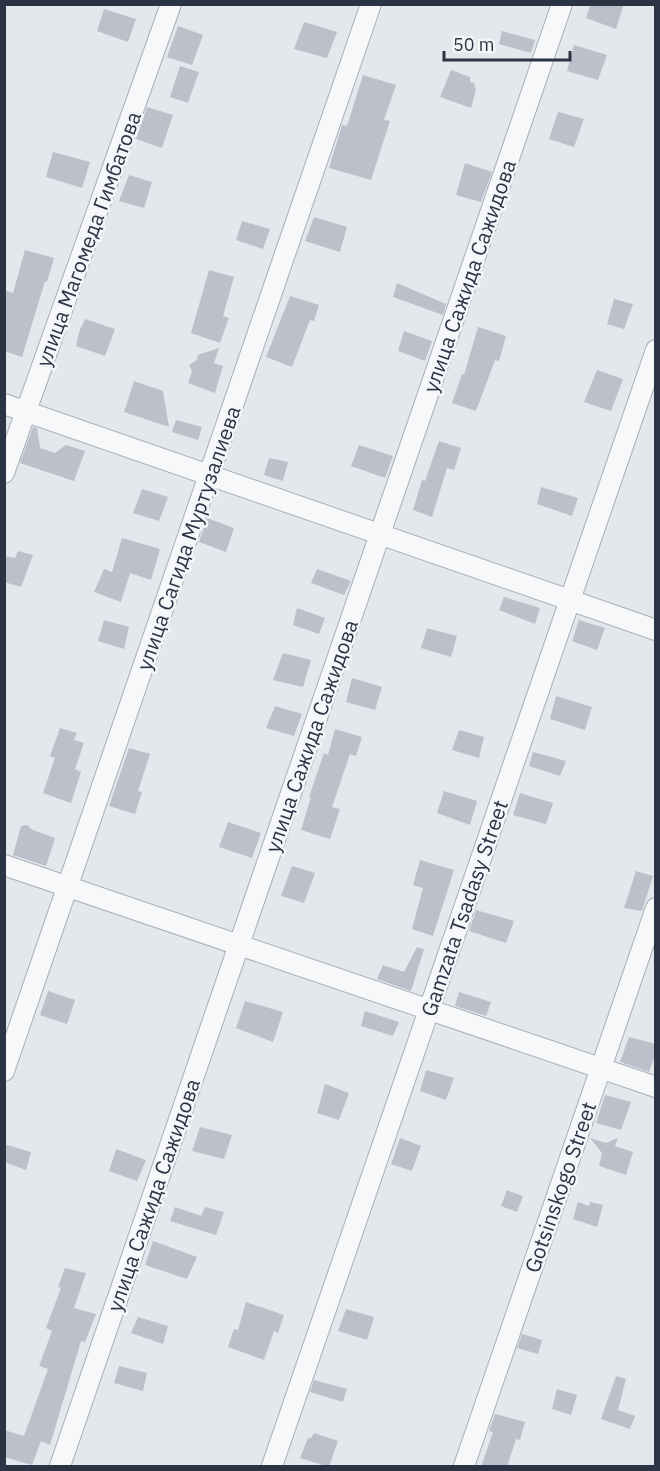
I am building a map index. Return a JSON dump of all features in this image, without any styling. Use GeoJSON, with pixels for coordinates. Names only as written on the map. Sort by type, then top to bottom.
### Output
{"type":"FeatureCollection","features":[{"type":"Feature","properties":{"kind":"street","name":"улица Магомеда Гимбатова"},"geometry":{"type":"LineString","coordinates":[[4,473],[171,4]]}},
{"type":"Feature","properties":{"kind":"street","name":"улица Сагида Муртузалиева"},"geometry":{"type":"LineString","coordinates":[[4,1071],[370,4]]}},
{"type":"Feature","properties":{"kind":"street","name":"улица Сажида Сажидова"},"geometry":{"type":"LineString","coordinates":[[60,1467],[562,4]]}},
{"type":"Feature","properties":{"kind":"street","name":"Gamzata Tsadasy Street"},"geometry":{"type":"LineString","coordinates":[[272,1467],[656,350]]}},
{"type":"Feature","properties":{"kind":"street"},"geometry":{"type":"LineString","coordinates":[[4,404],[656,630]]}},
{"type":"Feature","properties":{"kind":"street"},"geometry":{"type":"LineString","coordinates":[[4,865],[656,1087]]}},
{"type":"Feature","properties":{"kind":"street","name":"Gotsinskogo Street"},"geometry":{"type":"LineString","coordinates":[[464,1467],[656,908]]}},
{"type":"Feature","properties":{"kind":"building"},"geometry":{"type":"Polygon","coordinates":[[[591,4],[624,4],[616,29],[586,18],[591,4]]]}},
{"type":"Feature","properties":{"kind":"building"},"geometry":{"type":"Polygon","coordinates":[[[104,9],[136,19],[128,42],[97,31],[104,9]]]}},
{"type":"Feature","properties":{"kind":"building"},"geometry":{"type":"Polygon","coordinates":[[[304,22],[337,32],[327,58],[294,49],[304,22]]]}},
{"type":"Feature","properties":{"kind":"building"},"geometry":{"type":"Polygon","coordinates":[[[178,26],[203,35],[192,65],[167,57],[178,26]]]}},
{"type":"Feature","properties":{"kind":"building"},"geometry":{"type":"Polygon","coordinates":[[[502,31],[535,40],[531,53],[499,44],[502,31]]]}},
{"type":"Feature","properties":{"kind":"building"},"geometry":{"type":"Polygon","coordinates":[[[574,45],[607,55],[598,80],[567,71],[574,45]]]}},
{"type":"Feature","properties":{"kind":"building"},"geometry":{"type":"Polygon","coordinates":[[[180,66],[199,72],[188,103],[170,97],[180,66]]]}},
{"type":"Feature","properties":{"kind":"building"},"geometry":{"type":"Polygon","coordinates":[[[451,70],[470,77],[470,82],[474,83],[476,90],[471,108],[440,97],[451,70]]]}},
{"type":"Feature","properties":{"kind":"building"},"geometry":{"type":"Polygon","coordinates":[[[363,75],[396,85],[384,120],[390,121],[371,180],[329,168],[342,125],[347,126],[363,75]]]}},
{"type":"Feature","properties":{"kind":"building"},"geometry":{"type":"Polygon","coordinates":[[[147,107],[173,115],[162,148],[136,139],[147,107]]]}},
{"type":"Feature","properties":{"kind":"building"},"geometry":{"type":"Polygon","coordinates":[[[558,112],[584,119],[574,147],[549,139],[558,112]]]}},
{"type":"Feature","properties":{"kind":"building"},"geometry":{"type":"Polygon","coordinates":[[[53,152],[90,162],[82,188],[46,177],[53,152]]]}},
{"type":"Feature","properties":{"kind":"building"},"geometry":{"type":"Polygon","coordinates":[[[465,163],[492,172],[481,202],[456,195],[465,163]]]}},
{"type":"Feature","properties":{"kind":"building"},"geometry":{"type":"Polygon","coordinates":[[[129,175],[152,182],[144,208],[119,201],[129,175]]]}},
{"type":"Feature","properties":{"kind":"building"},"geometry":{"type":"Polygon","coordinates":[[[314,217],[347,227],[340,252],[305,241],[314,217]]]}},
{"type":"Feature","properties":{"kind":"building"},"geometry":{"type":"Polygon","coordinates":[[[242,221],[270,229],[263,249],[236,240],[242,221]]]}},
{"type":"Feature","properties":{"kind":"building"},"geometry":{"type":"Polygon","coordinates":[[[25,250],[54,258],[22,357],[4,351],[4,290],[13,293],[25,250]]]}},
{"type":"Feature","properties":{"kind":"building"},"geometry":{"type":"Polygon","coordinates":[[[209,270],[234,277],[223,316],[229,318],[220,343],[191,333],[209,270]]]}},
{"type":"Feature","properties":{"kind":"building"},"geometry":{"type":"Polygon","coordinates":[[[397,283],[446,304],[443,315],[393,297],[397,283]]]}},
{"type":"Feature","properties":{"kind":"building"},"geometry":{"type":"Polygon","coordinates":[[[290,296],[319,305],[314,321],[310,320],[292,367],[266,357],[290,296]]]}},
{"type":"Feature","properties":{"kind":"building"},"geometry":{"type":"Polygon","coordinates":[[[614,299],[633,304],[624,329],[607,324],[614,299]]]}},
{"type":"Feature","properties":{"kind":"building"},"geometry":{"type":"Polygon","coordinates":[[[85,319],[115,329],[105,356],[76,346],[85,319]]]}},
{"type":"Feature","properties":{"kind":"building"},"geometry":{"type":"Polygon","coordinates":[[[478,327],[506,336],[499,361],[495,360],[476,411],[452,403],[462,374],[464,375],[478,327]]]}},
{"type":"Feature","properties":{"kind":"building"},"geometry":{"type":"Polygon","coordinates":[[[404,331],[432,341],[425,361],[398,351],[404,331]]]}},
{"type":"Feature","properties":{"kind":"building"},"geometry":{"type":"Polygon","coordinates":[[[219,348],[214,363],[223,366],[215,393],[188,383],[192,371],[189,365],[197,360],[198,355],[219,348]]]}},
{"type":"Feature","properties":{"kind":"building"},"geometry":{"type":"Polygon","coordinates":[[[597,370],[623,379],[611,411],[584,402],[597,370]]]}},
{"type":"Feature","properties":{"kind":"building"},"geometry":{"type":"Polygon","coordinates":[[[134,381],[163,391],[169,427],[124,412],[134,381]]]}},
{"type":"Feature","properties":{"kind":"building"},"geometry":{"type":"Polygon","coordinates":[[[176,420],[202,427],[198,440],[172,432],[176,420]]]}},
{"type":"Feature","properties":{"kind":"building"},"geometry":{"type":"Polygon","coordinates":[[[33,427],[37,428],[40,448],[55,453],[66,445],[85,451],[74,481],[20,463],[33,427]]]}},
{"type":"Feature","properties":{"kind":"building"},"geometry":{"type":"Polygon","coordinates":[[[439,441],[461,448],[454,470],[447,468],[432,517],[413,510],[422,480],[425,481],[439,441]]]}},
{"type":"Feature","properties":{"kind":"building"},"geometry":{"type":"Polygon","coordinates":[[[359,445],[393,456],[385,478],[351,466],[359,445]]]}},
{"type":"Feature","properties":{"kind":"building"},"geometry":{"type":"Polygon","coordinates":[[[269,458],[288,462],[283,481],[264,475],[269,458]]]}},
{"type":"Feature","properties":{"kind":"building"},"geometry":{"type":"Polygon","coordinates":[[[541,487],[578,498],[572,516],[537,504],[541,487]]]}},
{"type":"Feature","properties":{"kind":"building"},"geometry":{"type":"Polygon","coordinates":[[[142,489],[168,497],[159,521],[133,513],[142,489]]]}},
{"type":"Feature","properties":{"kind":"building"},"geometry":{"type":"Polygon","coordinates":[[[207,518],[234,528],[226,552],[199,542],[207,518]]]}},
{"type":"Feature","properties":{"kind":"building"},"geometry":{"type":"Polygon","coordinates":[[[122,538],[160,549],[151,580],[130,573],[121,602],[94,592],[104,569],[112,572],[122,538]]]}},
{"type":"Feature","properties":{"kind":"building"},"geometry":{"type":"Polygon","coordinates":[[[18,551],[33,555],[21,587],[4,582],[4,556],[15,558],[18,551]]]}},
{"type":"Feature","properties":{"kind":"building"},"geometry":{"type":"Polygon","coordinates":[[[317,569],[351,581],[344,595],[311,583],[317,569]]]}},
{"type":"Feature","properties":{"kind":"building"},"geometry":{"type":"Polygon","coordinates":[[[504,597],[540,608],[535,624],[499,610],[504,597]]]}},
{"type":"Feature","properties":{"kind":"building"},"geometry":{"type":"Polygon","coordinates":[[[297,608],[325,618],[319,634],[293,625],[297,608]]]}},
{"type":"Feature","properties":{"kind":"building"},"geometry":{"type":"Polygon","coordinates":[[[104,620],[129,627],[124,649],[98,641],[104,620]]]}},
{"type":"Feature","properties":{"kind":"building"},"geometry":{"type":"Polygon","coordinates":[[[579,620],[605,628],[597,650],[572,641],[579,620]]]}},
{"type":"Feature","properties":{"kind":"building"},"geometry":{"type":"Polygon","coordinates":[[[427,628],[457,636],[451,657],[421,648],[427,628]]]}},
{"type":"Feature","properties":{"kind":"building"},"geometry":{"type":"Polygon","coordinates":[[[283,653],[311,660],[303,687],[273,680],[283,653]]]}},
{"type":"Feature","properties":{"kind":"building"},"geometry":{"type":"Polygon","coordinates":[[[352,678],[382,687],[375,710],[346,702],[352,678]]]}},
{"type":"Feature","properties":{"kind":"building"},"geometry":{"type":"Polygon","coordinates":[[[556,696],[592,707],[585,730],[550,719],[556,696]]]}},
{"type":"Feature","properties":{"kind":"building"},"geometry":{"type":"Polygon","coordinates":[[[275,706],[302,714],[294,736],[266,728],[275,706]]]}},
{"type":"Feature","properties":{"kind":"building"},"geometry":{"type":"Polygon","coordinates":[[[60,728],[77,733],[74,740],[84,743],[75,769],[81,772],[71,803],[43,793],[55,758],[50,756],[60,728]]]}},
{"type":"Feature","properties":{"kind":"building"},"geometry":{"type":"Polygon","coordinates":[[[335,729],[362,737],[356,756],[350,754],[332,807],[340,809],[330,839],[301,830],[311,797],[309,797],[324,753],[328,755],[335,729]]]}},
{"type":"Feature","properties":{"kind":"building"},"geometry":{"type":"Polygon","coordinates":[[[459,730],[484,737],[479,758],[452,750],[459,730]]]}},
{"type":"Feature","properties":{"kind":"building"},"geometry":{"type":"Polygon","coordinates":[[[129,748],[150,754],[138,791],[142,792],[135,814],[109,806],[129,748]]]}},
{"type":"Feature","properties":{"kind":"building"},"geometry":{"type":"Polygon","coordinates":[[[533,752],[566,761],[560,776],[529,766],[533,752]]]}},
{"type":"Feature","properties":{"kind":"building"},"geometry":{"type":"Polygon","coordinates":[[[444,791],[477,801],[470,825],[437,813],[444,791]]]}},
{"type":"Feature","properties":{"kind":"building"},"geometry":{"type":"Polygon","coordinates":[[[520,793],[553,803],[546,824],[513,815],[520,793]]]}},
{"type":"Feature","properties":{"kind":"building"},"geometry":{"type":"Polygon","coordinates":[[[228,822],[261,833],[252,858],[219,847],[228,822]]]}},
{"type":"Feature","properties":{"kind":"building"},"geometry":{"type":"Polygon","coordinates":[[[27,825],[33,830],[55,838],[46,866],[13,855],[21,826],[27,825]]]}},
{"type":"Feature","properties":{"kind":"building"},"geometry":{"type":"Polygon","coordinates":[[[420,860],[454,870],[433,936],[412,929],[423,888],[413,885],[420,860]]]}},
{"type":"Feature","properties":{"kind":"building"},"geometry":{"type":"Polygon","coordinates":[[[292,866],[315,873],[304,903],[281,896],[292,866]]]}},
{"type":"Feature","properties":{"kind":"building"},"geometry":{"type":"Polygon","coordinates":[[[636,871],[653,876],[642,911],[624,908],[636,871]]]}},
{"type":"Feature","properties":{"kind":"building"},"geometry":{"type":"Polygon","coordinates":[[[476,910],[514,921],[506,943],[469,931],[476,910]]]}},
{"type":"Feature","properties":{"kind":"building"},"geometry":{"type":"Polygon","coordinates":[[[417,947],[424,949],[411,991],[377,979],[383,965],[404,972],[417,947]]]}},
{"type":"Feature","properties":{"kind":"building"},"geometry":{"type":"Polygon","coordinates":[[[48,991],[75,1000],[67,1024],[40,1015],[48,991]]]}},
{"type":"Feature","properties":{"kind":"building"},"geometry":{"type":"Polygon","coordinates":[[[459,992],[491,1002],[486,1016],[455,1006],[459,992]]]}},
{"type":"Feature","properties":{"kind":"building"},"geometry":{"type":"Polygon","coordinates":[[[245,1001],[283,1012],[273,1042],[236,1028],[245,1001]]]}},
{"type":"Feature","properties":{"kind":"building"},"geometry":{"type":"Polygon","coordinates":[[[365,1011],[399,1022],[393,1036],[361,1026],[365,1011]]]}},
{"type":"Feature","properties":{"kind":"building"},"geometry":{"type":"Polygon","coordinates":[[[629,1037],[656,1044],[656,1053],[649,1072],[620,1062],[629,1037]]]}},
{"type":"Feature","properties":{"kind":"building"},"geometry":{"type":"Polygon","coordinates":[[[426,1070],[454,1078],[446,1100],[420,1091],[426,1070]]]}},
{"type":"Feature","properties":{"kind":"building"},"geometry":{"type":"Polygon","coordinates":[[[325,1084],[349,1093],[339,1120],[317,1113],[325,1084]]]}},
{"type":"Feature","properties":{"kind":"building"},"geometry":{"type":"Polygon","coordinates":[[[605,1095],[631,1102],[621,1130],[596,1123],[605,1095]]]}},
{"type":"Feature","properties":{"kind":"building"},"geometry":{"type":"Polygon","coordinates":[[[200,1127],[232,1135],[224,1159],[192,1151],[200,1127]]]}},
{"type":"Feature","properties":{"kind":"building"},"geometry":{"type":"Polygon","coordinates":[[[400,1138],[421,1146],[412,1171],[391,1164],[400,1138]]]}},
{"type":"Feature","properties":{"kind":"building"},"geometry":{"type":"Polygon","coordinates":[[[590,1138],[606,1143],[618,1138],[615,1146],[633,1152],[626,1175],[599,1166],[602,1153],[590,1138]]]}},
{"type":"Feature","properties":{"kind":"building"},"geometry":{"type":"Polygon","coordinates":[[[4,1144],[31,1152],[26,1170],[4,1162],[4,1144]]]}},
{"type":"Feature","properties":{"kind":"building"},"geometry":{"type":"Polygon","coordinates":[[[116,1149],[146,1160],[137,1181],[109,1171],[116,1149]]]}},
{"type":"Feature","properties":{"kind":"building"},"geometry":{"type":"Polygon","coordinates":[[[507,1190],[523,1196],[517,1212],[501,1206],[507,1190]]]}},
{"type":"Feature","properties":{"kind":"building"},"geometry":{"type":"Polygon","coordinates":[[[578,1202],[589,1206],[590,1202],[603,1205],[597,1227],[573,1219],[578,1202]]]}},
{"type":"Feature","properties":{"kind":"building"},"geometry":{"type":"Polygon","coordinates":[[[175,1207],[201,1216],[205,1207],[224,1212],[216,1235],[170,1221],[175,1207]]]}},
{"type":"Feature","properties":{"kind":"building"},"geometry":{"type":"Polygon","coordinates":[[[153,1241],[197,1257],[187,1279],[145,1265],[153,1241]]]}},
{"type":"Feature","properties":{"kind":"building"},"geometry":{"type":"Polygon","coordinates":[[[65,1268],[86,1273],[74,1308],[96,1314],[85,1342],[81,1341],[50,1445],[41,1441],[32,1465],[4,1457],[4,1430],[24,1436],[48,1369],[39,1366],[52,1331],[46,1328],[61,1288],[58,1287],[65,1268]]]}},
{"type":"Feature","properties":{"kind":"building"},"geometry":{"type":"Polygon","coordinates":[[[246,1302],[284,1315],[278,1333],[274,1331],[264,1360],[228,1347],[234,1329],[238,1330],[246,1302]]]}},
{"type":"Feature","properties":{"kind":"building"},"geometry":{"type":"Polygon","coordinates":[[[346,1309],[374,1317],[367,1340],[338,1331],[346,1309]]]}},
{"type":"Feature","properties":{"kind":"building"},"geometry":{"type":"Polygon","coordinates":[[[138,1317],[168,1326],[163,1344],[131,1333],[138,1317]]]}},
{"type":"Feature","properties":{"kind":"building"},"geometry":{"type":"Polygon","coordinates":[[[522,1334],[542,1340],[538,1354],[517,1348],[522,1334]]]}},
{"type":"Feature","properties":{"kind":"building"},"geometry":{"type":"Polygon","coordinates":[[[119,1366],[147,1373],[143,1391],[114,1383],[119,1366]]]}},
{"type":"Feature","properties":{"kind":"building"},"geometry":{"type":"Polygon","coordinates":[[[616,1376],[626,1379],[618,1410],[635,1416],[630,1429],[601,1419],[616,1376]]]}},
{"type":"Feature","properties":{"kind":"building"},"geometry":{"type":"Polygon","coordinates":[[[314,1380],[347,1389],[343,1402],[310,1392],[314,1380]]]}},
{"type":"Feature","properties":{"kind":"building"},"geometry":{"type":"Polygon","coordinates":[[[557,1389],[577,1395],[571,1415],[552,1409],[557,1389]]]}},
{"type":"Feature","properties":{"kind":"building"},"geometry":{"type":"Polygon","coordinates":[[[495,1414],[525,1422],[520,1440],[516,1439],[507,1467],[481,1467],[493,1432],[489,1431],[495,1414]]]}},
{"type":"Feature","properties":{"kind":"building"},"geometry":{"type":"Polygon","coordinates":[[[314,1433],[338,1441],[329,1467],[300,1458],[308,1438],[311,1438],[314,1433]]]}}]}
